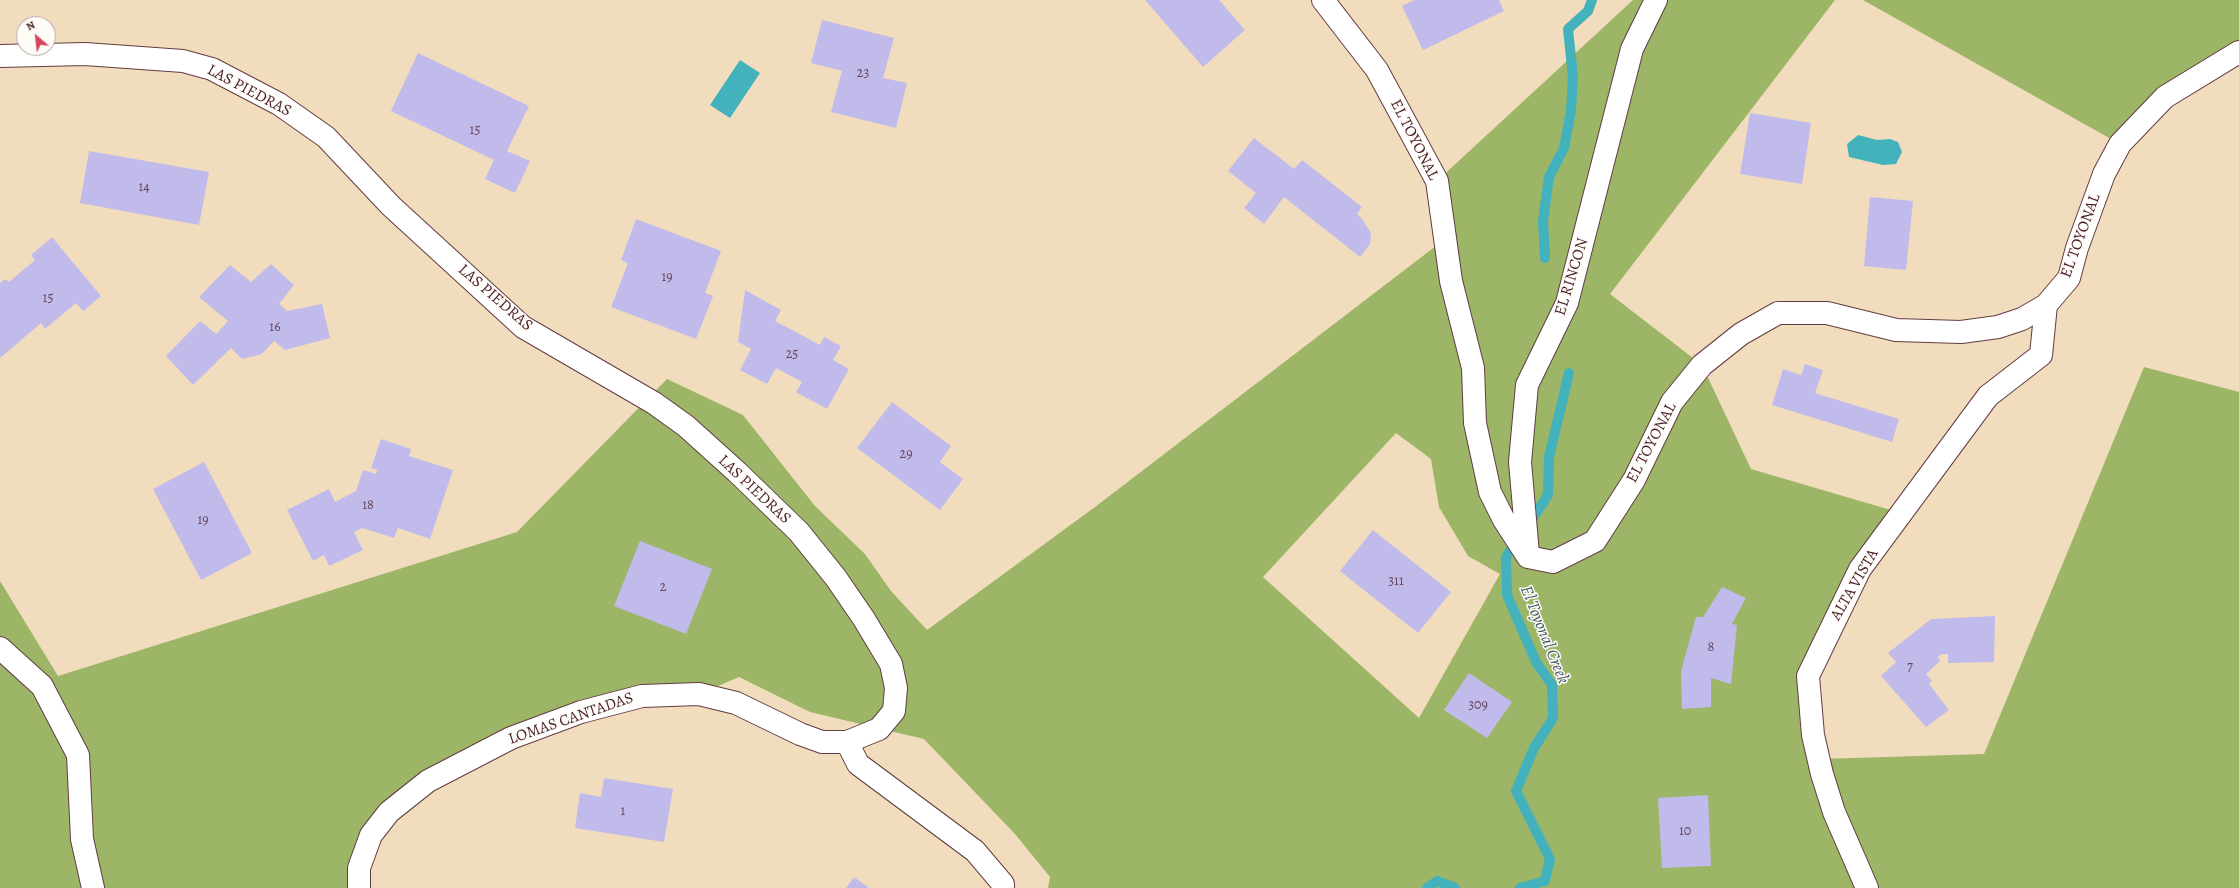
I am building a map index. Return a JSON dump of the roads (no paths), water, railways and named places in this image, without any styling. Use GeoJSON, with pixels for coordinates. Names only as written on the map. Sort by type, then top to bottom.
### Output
{"type":"FeatureCollection","features":[{"type":"Feature","properties":{"kind":"street","name":"EL TOYONAL"},"geometry":{"type":"LineString","coordinates":[[1323,0],[1377,70],[1437,182],[1451,281],[1473,368],[1475,423],[1490,492],[1504,520],[1528,557],[1553,562],[1595,541],[1634,480],[1672,402],[1702,365],[1741,334],[1778,313],[1827,313],[1896,330],[1961,332],[1998,328],[2022,319],[2046,305],[2070,278],[2077,248],[2104,174],[2120,144],[2165,98],[2239,52]]}},
{"type":"Feature","properties":{"kind":"street","name":"EL RINCON"},"geometry":{"type":"LineString","coordinates":[[1528,557],[1520,462],[1527,385],[1567,303],[1632,49],[1656,0]]}},
{"type":"Feature","properties":{"kind":"street","name":"LAS PIEDRAS"},"geometry":{"type":"LineString","coordinates":[[0,56],[84,54],[183,61],[212,69],[279,104],[326,137],[391,206],[523,327],[648,399],[686,426],[799,532],[836,578],[864,619],[891,664],[896,688],[894,711],[879,729],[847,742]]}},
{"type":"Feature","properties":{"kind":"street","name":"ALTA VISTA"},"geometry":{"type":"LineString","coordinates":[[1867,888],[1834,812],[1822,774],[1813,735],[1808,676],[1860,569],[1988,396],[2041,356],[2046,305]]}},
{"type":"Feature","properties":{"kind":"street"},"geometry":{"type":"LineString","coordinates":[[0,648],[42,686],[78,755],[82,839],[93,888]]}},
{"type":"Feature","properties":{"kind":"street","name":"LOMAS CANTADAS"},"geometry":{"type":"LineString","coordinates":[[359,888],[359,868],[371,835],[390,812],[428,782],[511,738],[581,712],[642,696],[699,694],[736,703],[800,734],[822,742],[847,742]]}},
{"type":"Feature","properties":{"kind":"street"},"geometry":{"type":"LineString","coordinates":[[847,742],[858,764],[975,851],[1003,884],[1003,888]]}},
{"type":"Feature","properties":{"kind":"water"},"geometry":{"type":"Polygon","coordinates":[[[740,60],[760,73],[730,118],[710,105],[740,60]]]}},
{"type":"Feature","properties":{"kind":"water"},"geometry":{"type":"Polygon","coordinates":[[[1858,135],[1877,140],[1890,139],[1898,142],[1902,152],[1896,164],[1883,165],[1849,157],[1847,144],[1858,135]]]}},
{"type":"Feature","properties":{"kind":"waterway","name":"El Toyonal Creek"},"geometry":{"type":"LineString","coordinates":[[1545,258],[1543,221],[1549,177],[1564,148],[1571,111],[1573,77],[1568,29],[1588,11],[1592,0]]}},
{"type":"Feature","properties":{"kind":"waterway","name":"El Toyonal Creek"},"geometry":{"type":"LineString","coordinates":[[1529,524],[1548,495],[1549,457],[1569,373]]}},
{"type":"Feature","properties":{"kind":"waterway","name":"El Toyonal Creek"},"geometry":{"type":"LineString","coordinates":[[1517,540],[1506,557],[1507,595],[1536,662],[1552,685],[1553,718],[1534,748],[1516,791],[1550,859],[1545,881],[1520,888]]}},
{"type":"Feature","properties":{"kind":"waterway","name":"El Toyonal Creek"},"geometry":{"type":"LineString","coordinates":[[1427,888],[1437,881],[1455,888]]}}]}
